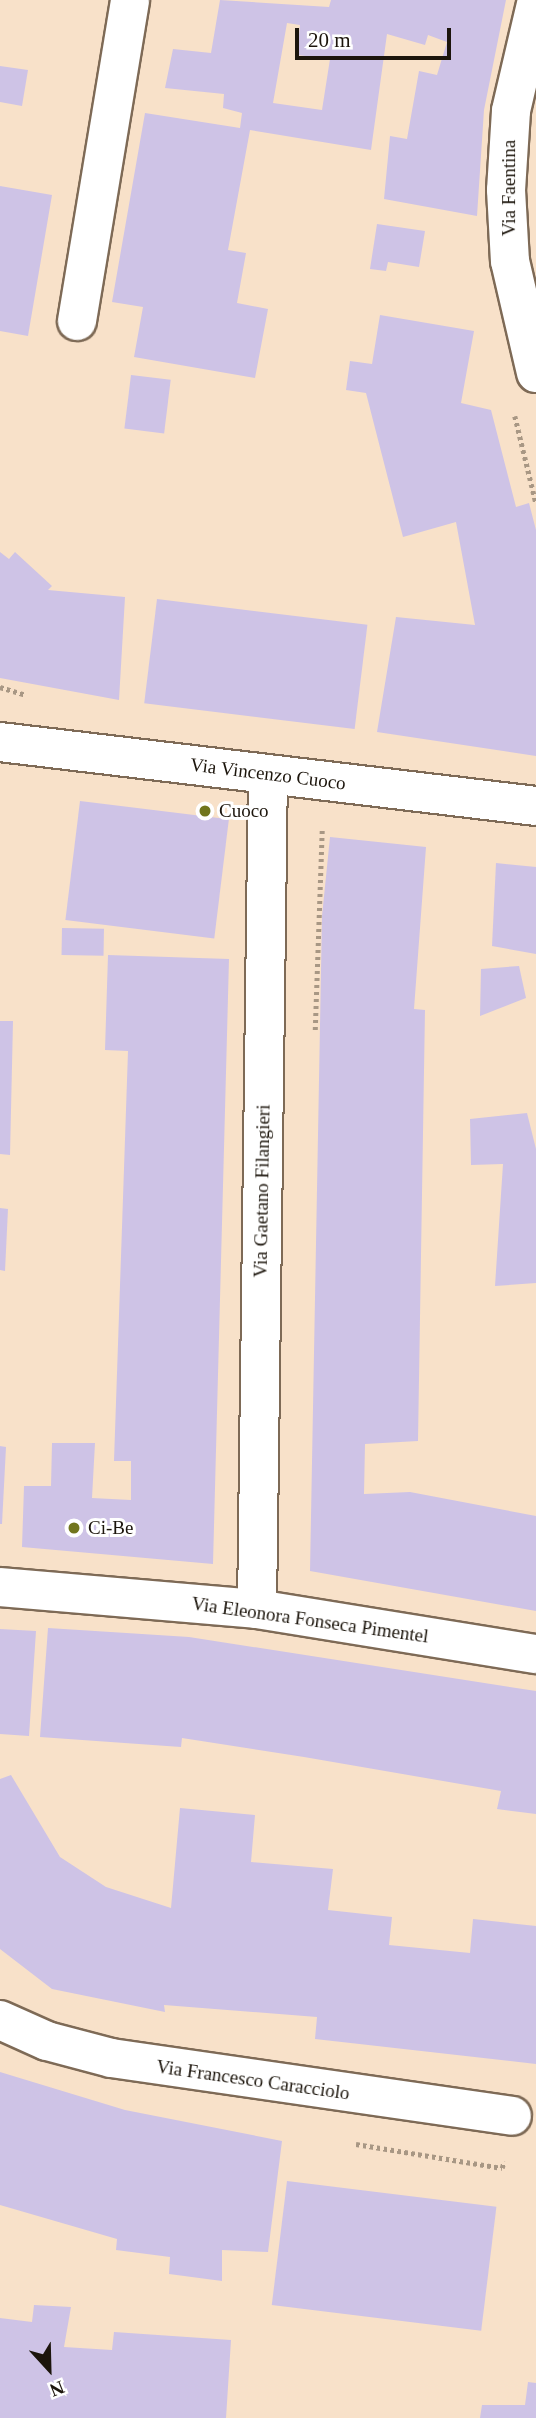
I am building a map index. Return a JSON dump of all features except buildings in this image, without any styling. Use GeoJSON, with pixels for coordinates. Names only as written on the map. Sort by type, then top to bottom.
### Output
{"type":"FeatureCollection","features":[{"type":"Feature","properties":{"kind":"street"},"geometry":{"type":"LineString","coordinates":[[77,321],[130,0]]}},
{"type":"Feature","properties":{"kind":"street","name":"Via Faentina"},"geometry":{"type":"LineString","coordinates":[[536,4],[527,75],[507,153],[508,237],[536,373]]}},
{"type":"Feature","properties":{"kind":"street","name":"Via Vincenzo Cuoco"},"geometry":{"type":"LineString","coordinates":[[0,742],[536,806]]}},
{"type":"Feature","properties":{"kind":"street","name":"Via Gaetano Filangieri"},"geometry":{"type":"LineString","coordinates":[[257,1609],[268,774]]}},
{"type":"Feature","properties":{"kind":"street","name":"Via Eleonora Fonseca Pimentel"},"geometry":{"type":"LineString","coordinates":[[0,1587],[257,1609],[536,1654]]}},
{"type":"Feature","properties":{"kind":"street","name":"Via Francesco Caracciolo"},"geometry":{"type":"LineString","coordinates":[[0,2020],[47,2041],[111,2058],[512,2116]]}},
{"type":"Feature","properties":{"kind":"path"},"geometry":{"type":"LineString","coordinates":[[315,1037],[319,828],[333,830]]}},
{"type":"Feature","properties":{"kind":"place","name":"Cuoco"},"geometry":{"type":"Point","coordinates":[205,811]}},
{"type":"Feature","properties":{"kind":"place","name":"Ci-Be"},"geometry":{"type":"Point","coordinates":[74,1528]}}]}
